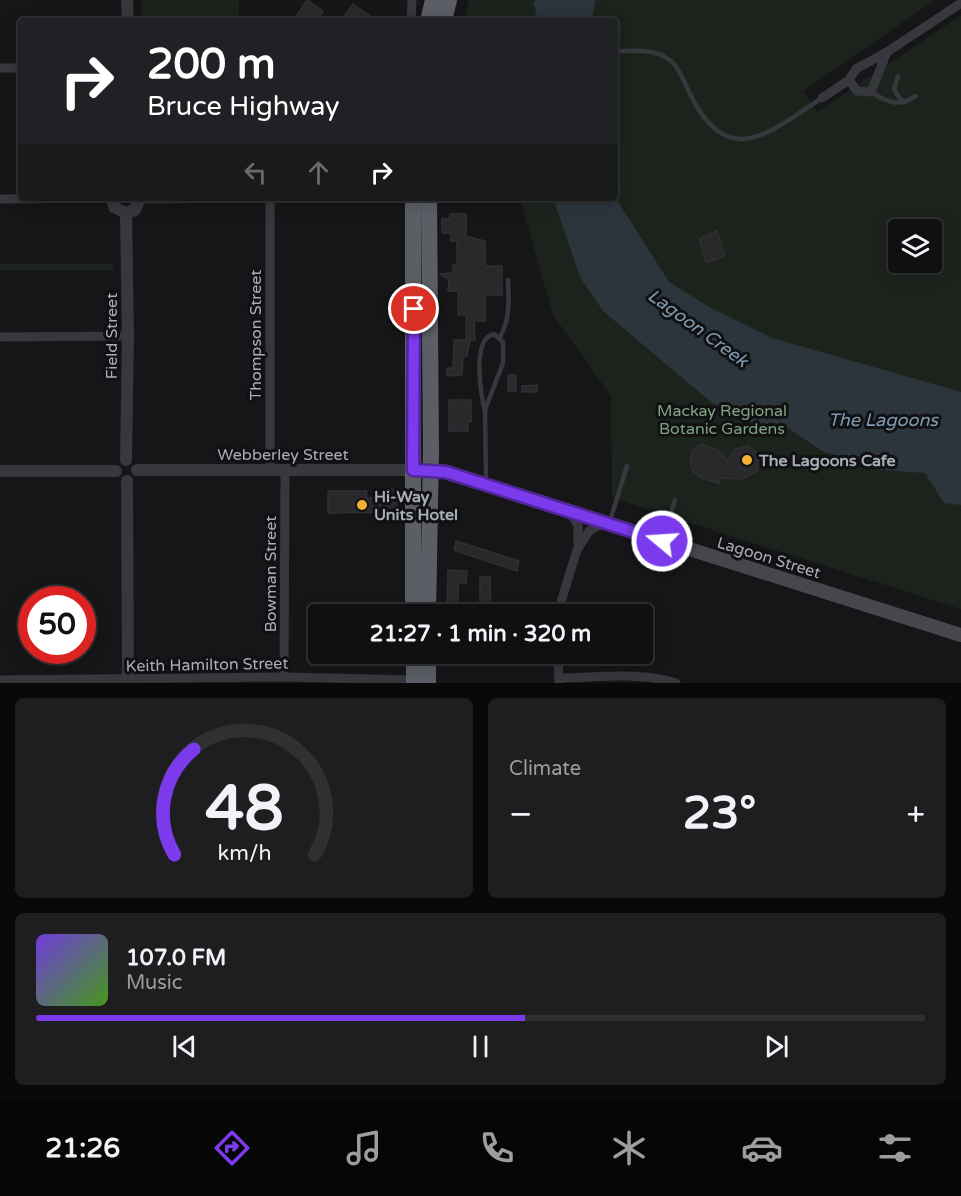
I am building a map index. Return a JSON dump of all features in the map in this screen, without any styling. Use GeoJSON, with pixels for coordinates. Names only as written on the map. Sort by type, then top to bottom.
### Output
{"type":"FeatureCollection","features":[{"type":"Feature","properties":{"kind":"highway"},"geometry":{"type":"LineString","coordinates":[[429,18],[433,0]]}},
{"type":"Feature","properties":{"kind":"highway"},"geometry":{"type":"LineString","coordinates":[[445,18],[449,0]]}},
{"type":"Feature","properties":{"kind":"highway"},"geometry":{"type":"LineString","coordinates":[[413,201],[413,604]]}},
{"type":"Feature","properties":{"kind":"highway"},"geometry":{"type":"LineString","coordinates":[[428,604],[429,201]]}},
{"type":"Feature","properties":{"kind":"highway"},"geometry":{"type":"LineString","coordinates":[[416,664],[419,682]]}},
{"type":"Feature","properties":{"kind":"highway"},"geometry":{"type":"LineString","coordinates":[[419,682],[425,664]]}},
{"type":"Feature","properties":{"kind":"main road","name":"Lagoon Street"},"geometry":{"type":"LineString","coordinates":[[430,470],[446,472],[570,513],[961,634]]}},
{"type":"Feature","properties":{"kind":"street"},"geometry":{"type":"LineString","coordinates":[[128,0],[128,18]]}},
{"type":"Feature","properties":{"kind":"street"},"geometry":{"type":"LineString","coordinates":[[411,18],[412,0]]}},
{"type":"Feature","properties":{"kind":"street"},"geometry":{"type":"LineString","coordinates":[[822,98],[849,80],[855,69],[887,52],[961,3]]}},
{"type":"Feature","properties":{"kind":"street"},"geometry":{"type":"LineString","coordinates":[[849,80],[857,91],[872,92],[887,52]]}},
{"type":"Feature","properties":{"kind":"street"},"geometry":{"type":"LineString","coordinates":[[0,68],[18,68]]}},
{"type":"Feature","properties":{"kind":"street"},"geometry":{"type":"LineString","coordinates":[[0,199],[18,199]]}},
{"type":"Feature","properties":{"kind":"street"},"geometry":{"type":"LineString","coordinates":[[112,201],[114,207],[126,213],[135,210],[139,201]]}},
{"type":"Feature","properties":{"kind":"street","name":"Thompson Street"},"geometry":{"type":"LineString","coordinates":[[270,201],[270,471]]}},
{"type":"Feature","properties":{"kind":"street","name":"Field Street"},"geometry":{"type":"LineString","coordinates":[[126,213],[128,336],[126,460]]}},
{"type":"Feature","properties":{"kind":"street"},"geometry":{"type":"LineString","coordinates":[[0,337],[128,336]]}},
{"type":"Feature","properties":{"kind":"street"},"geometry":{"type":"LineString","coordinates":[[126,460],[135,464],[137,470],[135,477],[127,481],[119,478],[116,471],[120,462],[126,460]]}},
{"type":"Feature","properties":{"kind":"street","name":"Webberley Street"},"geometry":{"type":"LineString","coordinates":[[137,470],[430,470]]}},
{"type":"Feature","properties":{"kind":"street"},"geometry":{"type":"LineString","coordinates":[[0,471],[116,471]]}},
{"type":"Feature","properties":{"kind":"street","name":"Bowman Street"},"geometry":{"type":"LineString","coordinates":[[284,677],[285,471]]}},
{"type":"Feature","properties":{"kind":"street"},"geometry":{"type":"LineString","coordinates":[[127,481],[128,681]]}},
{"type":"Feature","properties":{"kind":"street"},"geometry":{"type":"LineString","coordinates":[[560,604],[577,550],[579,530],[570,513]]}},
{"type":"Feature","properties":{"kind":"street"},"geometry":{"type":"LineString","coordinates":[[577,550],[589,531],[607,523]]}},
{"type":"Feature","properties":{"kind":"street"},"geometry":{"type":"LineString","coordinates":[[558,664],[559,681],[641,678],[662,679],[676,683]]}},
{"type":"Feature","properties":{"kind":"street","name":"Keith Hamilton Street"},"geometry":{"type":"LineString","coordinates":[[0,680],[128,681],[284,677],[419,682]]}},
{"type":"Feature","properties":{"kind":"lane"},"geometry":{"type":"LineString","coordinates":[[618,51],[651,52],[666,57],[675,66],[707,124],[722,135],[737,140],[757,138],[822,98]]}},
{"type":"Feature","properties":{"kind":"lane"},"geometry":{"type":"LineString","coordinates":[[898,76],[894,89],[900,99],[906,102]]}},
{"type":"Feature","properties":{"kind":"lane"},"geometry":{"type":"LineString","coordinates":[[872,92],[893,104],[906,102],[916,96]]}},
{"type":"Feature","properties":{"kind":"lane"},"geometry":{"type":"LineString","coordinates":[[500,337],[509,309],[508,280]]}},
{"type":"Feature","properties":{"kind":"lane"},"geometry":{"type":"LineString","coordinates":[[485,410],[503,363],[503,342],[500,337],[490,334],[481,346],[486,486]]}},
{"type":"Feature","properties":{"kind":"lane"},"geometry":{"type":"LineString","coordinates":[[607,523],[627,466]]}},
{"type":"Feature","properties":{"kind":"lane"},"geometry":{"type":"LineString","coordinates":[[662,541],[675,500]]}},
{"type":"Feature","properties":{"kind":"green space"},"geometry":{"type":"Polygon","coordinates":[[[142,0],[239,0],[238,18],[142,18],[142,0]]]}},
{"type":"Feature","properties":{"kind":"green space","name":"Mackay Regional Botanic Gardens"},"geometry":{"type":"Polygon","coordinates":[[[469,0],[935,0],[803,91],[817,112],[961,15],[961,609],[612,498],[611,396],[553,315],[521,201],[618,201],[618,18],[465,18],[469,0]]]}},
{"type":"Feature","properties":{"kind":"green space"},"geometry":{"type":"Polygon","coordinates":[[[0,264],[113,264],[113,270],[0,270],[0,264]]]}},
{"type":"Feature","properties":{"kind":"water"},"geometry":{"type":"Polygon","coordinates":[[[536,0],[595,0],[592,18],[532,18],[537,14],[533,2],[536,0]]]}},
{"type":"Feature","properties":{"kind":"water","name":"The Lagoons"},"geometry":{"type":"Polygon","coordinates":[[[554,201],[618,201],[669,282],[711,308],[772,338],[961,392],[961,505],[944,503],[925,473],[881,470],[822,451],[785,426],[761,427],[712,403],[603,311],[580,277],[554,201]]]}},
{"type":"Feature","properties":{"kind":"building"},"geometry":{"type":"Polygon","coordinates":[[[307,0],[323,11],[318,18],[295,18],[307,0]]]}},
{"type":"Feature","properties":{"kind":"building"},"geometry":{"type":"Polygon","coordinates":[[[353,4],[373,18],[343,18],[353,4]]]}},
{"type":"Feature","properties":{"kind":"building"},"geometry":{"type":"Polygon","coordinates":[[[450,214],[466,214],[466,236],[485,241],[485,266],[502,266],[502,295],[485,295],[485,321],[474,321],[475,340],[470,340],[467,356],[463,357],[462,375],[447,376],[447,368],[453,368],[454,340],[466,340],[466,315],[458,315],[458,291],[448,291],[449,280],[440,274],[453,273],[453,265],[457,265],[457,241],[451,241],[451,233],[442,233],[442,219],[450,219],[450,214]]]}},
{"type":"Feature","properties":{"kind":"building"},"geometry":{"type":"Polygon","coordinates":[[[717,231],[725,256],[706,263],[699,239],[717,231]]]}},
{"type":"Feature","properties":{"kind":"building"},"geometry":{"type":"Polygon","coordinates":[[[508,375],[516,375],[516,391],[508,391],[508,375]]]}},
{"type":"Feature","properties":{"kind":"building"},"geometry":{"type":"Polygon","coordinates":[[[537,385],[537,392],[522,392],[522,386],[537,385]]]}},
{"type":"Feature","properties":{"kind":"building"},"geometry":{"type":"Polygon","coordinates":[[[449,400],[471,400],[471,422],[468,422],[468,431],[449,431],[449,400]]]}},
{"type":"Feature","properties":{"kind":"building"},"geometry":{"type":"Polygon","coordinates":[[[701,444],[719,451],[728,461],[735,449],[748,446],[757,453],[758,470],[742,479],[721,478],[719,483],[701,478],[693,471],[690,461],[693,450],[701,444]]]}},
{"type":"Feature","properties":{"kind":"building","name":"Hi-Way Units Hotel"},"geometry":{"type":"Polygon","coordinates":[[[384,489],[397,490],[397,512],[328,513],[328,491],[367,491],[366,498],[383,498],[384,489]]]}},
{"type":"Feature","properties":{"kind":"building"},"geometry":{"type":"Polygon","coordinates":[[[456,541],[519,561],[517,571],[454,550],[456,541]]]}},
{"type":"Feature","properties":{"kind":"building"},"geometry":{"type":"Polygon","coordinates":[[[448,570],[467,571],[466,583],[458,583],[458,604],[447,604],[448,570]]]}},
{"type":"Feature","properties":{"kind":"building"},"geometry":{"type":"Polygon","coordinates":[[[480,577],[490,577],[491,604],[480,604],[480,577]]]}},
{"type":"Feature","properties":{"kind":"place","name":"The Lagoons Cafe"},"geometry":{"type":"Point","coordinates":[747,460]}},
{"type":"Feature","properties":{"kind":"place","name":"Hi-Way Units Hotel"},"geometry":{"type":"Point","coordinates":[362,505]}},
{"type":"Feature","properties":{"kind":"route"},"geometry":{"type":"LineString","coordinates":[[414,309],[413,470],[446,472],[662,541]]}},
{"type":"Feature","properties":{"kind":"water label","name":"Lagoon Creek"},"geometry":{"type":"Point","coordinates":[698,328]}}]}
